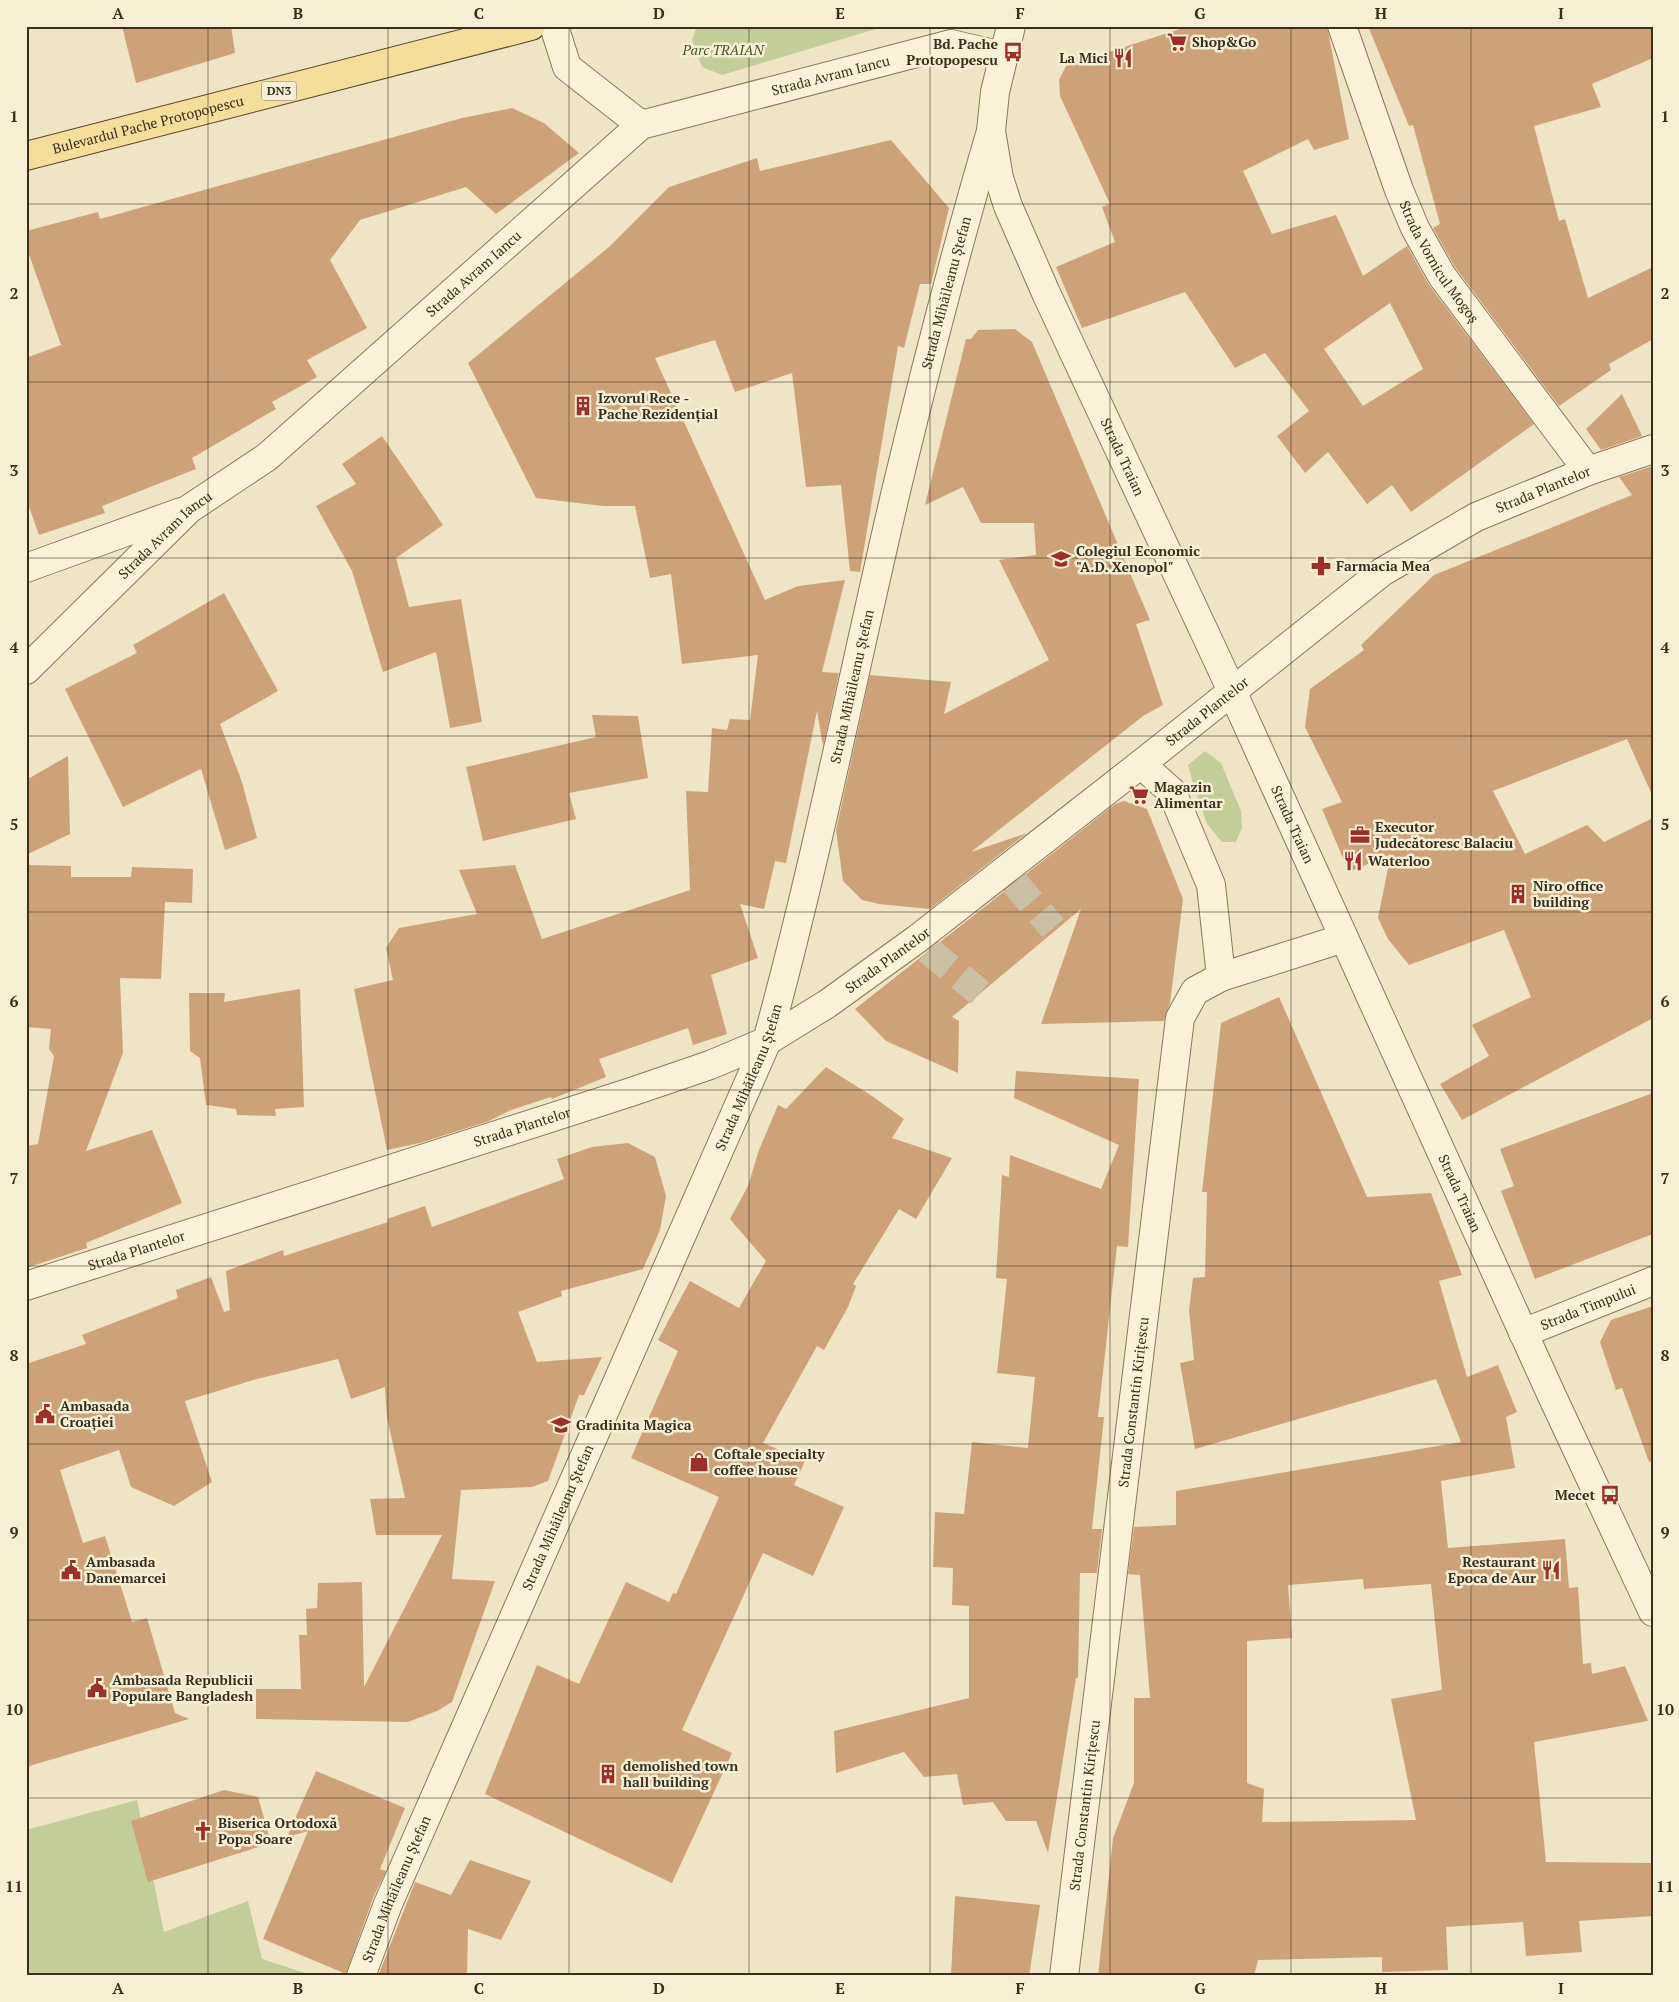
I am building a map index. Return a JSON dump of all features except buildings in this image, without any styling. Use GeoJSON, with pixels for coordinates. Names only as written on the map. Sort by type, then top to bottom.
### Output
{"type":"FeatureCollection","features":[{"type":"Feature","properties":{"kind":"main road","name":"Bulevardul Pache Protopopescu"},"geometry":{"type":"LineString","coordinates":[[26,156],[531,26]]}},
{"type":"Feature","properties":{"kind":"street"},"geometry":{"type":"LineString","coordinates":[[554,26],[567,67],[641,126]]}},
{"type":"Feature","properties":{"kind":"street","name":"Strada Traian"},"geometry":{"type":"LineString","coordinates":[[1011,26],[995,92],[991,131],[999,178],[1008,206],[1046,293],[1232,691],[1523,1333],[1653,1612]]}},
{"type":"Feature","properties":{"kind":"street","name":"Strada Vornicul Mogoș"},"geometry":{"type":"LineString","coordinates":[[1342,26],[1399,190],[1415,228],[1442,276],[1588,471]]}},
{"type":"Feature","properties":{"kind":"street","name":"Strada Avram Iancu"},"geometry":{"type":"LineString","coordinates":[[26,670],[189,509],[267,457],[641,126],[951,44],[1003,56]]}},
{"type":"Feature","properties":{"kind":"street","name":"Strada Mihăileanu Ștefan"},"geometry":{"type":"LineString","coordinates":[[361,1976],[396,1886],[767,1041],[815,850],[896,490],[965,216],[991,131]]}},
{"type":"Feature","properties":{"kind":"street","name":"Strada Plantelor"},"geometry":{"type":"LineString","coordinates":[[26,1286],[631,1092],[710,1065],[767,1041],[923,944],[1009,876],[1141,764],[1382,572],[1476,517],[1588,471],[1653,448]]}},
{"type":"Feature","properties":{"kind":"street"},"geometry":{"type":"LineString","coordinates":[[26,568],[189,509]]}},
{"type":"Feature","properties":{"kind":"street"},"geometry":{"type":"LineString","coordinates":[[1141,764],[1172,792],[1211,885],[1221,977]]}},
{"type":"Feature","properties":{"kind":"street","name":"Strada Constantin Kirițescu"},"geometry":{"type":"LineString","coordinates":[[1064,1976],[1180,1018],[1195,991],[1221,977],[1344,938]]}},
{"type":"Feature","properties":{"kind":"street","name":"Strada Timpului"},"geometry":{"type":"LineString","coordinates":[[1523,1333],[1653,1281]]}},
{"type":"Feature","properties":{"kind":"green space","name":"Parc TRAIAN"},"geometry":{"type":"Polygon","coordinates":[[[697,26],[886,26],[722,75],[702,67],[692,40],[697,26]]]}},
{"type":"Feature","properties":{"kind":"green space"},"geometry":{"type":"Polygon","coordinates":[[[1205,751],[1221,763],[1241,811],[1242,828],[1236,842],[1222,842],[1207,824],[1194,787],[1188,765],[1205,751]]]}},
{"type":"Feature","properties":{"kind":"green space"},"geometry":{"type":"Polygon","coordinates":[[[137,1800],[164,1932],[248,1901],[262,1959],[314,1976],[26,1976],[26,1830],[137,1800]]]}},
{"type":"Feature","properties":{"kind":"tunnel"},"geometry":{"type":"LineString","coordinates":[[1013,881],[1053,928]]}},
{"type":"Feature","properties":{"kind":"tunnel"},"geometry":{"type":"LineString","coordinates":[[928,950],[980,993]]}},
{"type":"Feature","properties":{"kind":"place","name":"Shop&Go"},"geometry":{"type":"Point","coordinates":[1177,42]}},
{"type":"Feature","properties":{"kind":"place","name":"Bd. Pache Protopopescu"},"geometry":{"type":"Point","coordinates":[1013,52]}},
{"type":"Feature","properties":{"kind":"place","name":"La Mici"},"geometry":{"type":"Point","coordinates":[1123,58]}},
{"type":"Feature","properties":{"kind":"place","name":"Izvorul Rece - Pache Rezidențial"},"geometry":{"type":"Point","coordinates":[583,406]}},
{"type":"Feature","properties":{"kind":"place","name":"Colegiul Economic \"A.D. Xenopol\""},"geometry":{"type":"Point","coordinates":[1061,559]}},
{"type":"Feature","properties":{"kind":"place","name":"Farmacia Mea"},"geometry":{"type":"Point","coordinates":[1321,566]}},
{"type":"Feature","properties":{"kind":"place","name":"Magazin Alimentar"},"geometry":{"type":"Point","coordinates":[1139,795]}},
{"type":"Feature","properties":{"kind":"place","name":"Executor Judecătoresc Balaciu"},"geometry":{"type":"Point","coordinates":[1360,835]}},
{"type":"Feature","properties":{"kind":"place","name":"Waterloo"},"geometry":{"type":"Point","coordinates":[1353,861]}},
{"type":"Feature","properties":{"kind":"place","name":"Niro office building"},"geometry":{"type":"Point","coordinates":[1518,894]}},
{"type":"Feature","properties":{"kind":"place","name":"Ambasada Croației"},"geometry":{"type":"Point","coordinates":[45,1414]}},
{"type":"Feature","properties":{"kind":"place","name":"Gradinita Magica"},"geometry":{"type":"Point","coordinates":[561,1425]}},
{"type":"Feature","properties":{"kind":"place","name":"Coftale specialty coffee house"},"geometry":{"type":"Point","coordinates":[699,1462]}},
{"type":"Feature","properties":{"kind":"place","name":"Mecet"},"geometry":{"type":"Point","coordinates":[1610,1495]}},
{"type":"Feature","properties":{"kind":"place","name":"Ambasada Danemarcei"},"geometry":{"type":"Point","coordinates":[71,1570]}},
{"type":"Feature","properties":{"kind":"place","name":"Restaurant Epoca de Aur"},"geometry":{"type":"Point","coordinates":[1551,1570]}},
{"type":"Feature","properties":{"kind":"place","name":"Ambasada Republicii Populare Bangladesh"},"geometry":{"type":"Point","coordinates":[97,1688]}},
{"type":"Feature","properties":{"kind":"place","name":"demolished town hall building"},"geometry":{"type":"Point","coordinates":[608,1774]}},
{"type":"Feature","properties":{"kind":"place","name":"Biserica Ortodoxă Popa Soare"},"geometry":{"type":"Point","coordinates":[203,1831]}}]}
